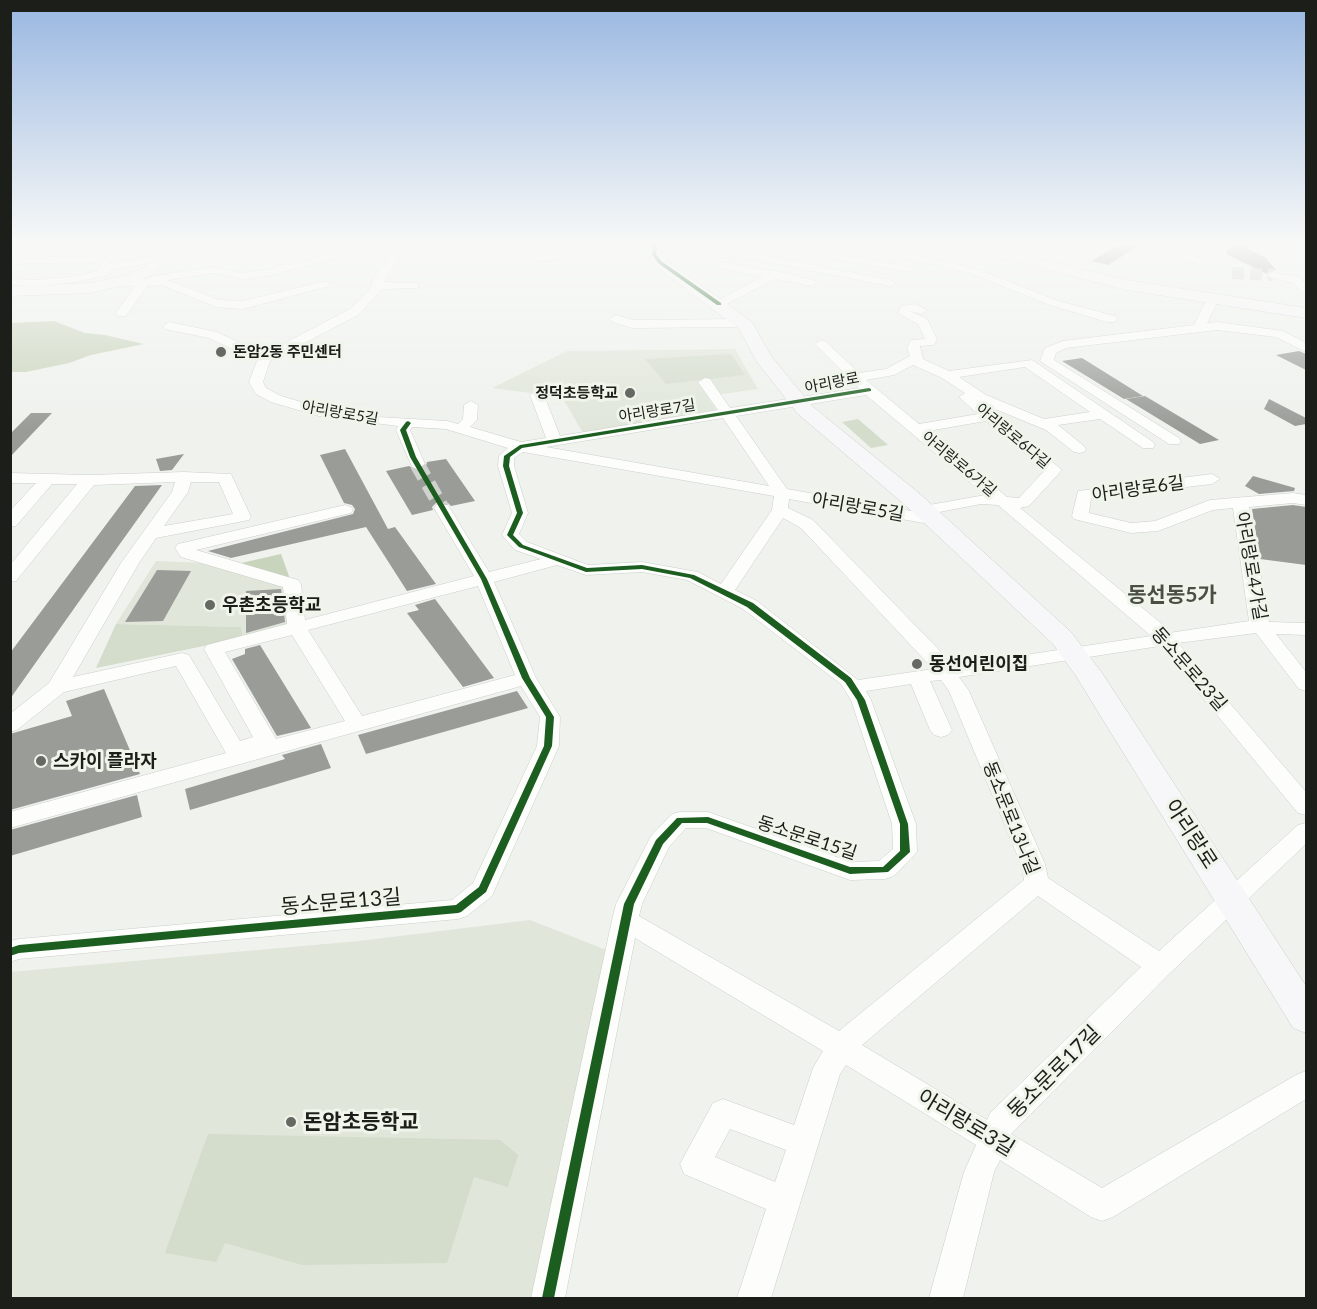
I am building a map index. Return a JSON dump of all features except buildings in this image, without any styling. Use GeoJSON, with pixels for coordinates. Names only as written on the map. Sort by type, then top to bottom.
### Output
{"type":"FeatureCollection","features":[{"type":"Feature","properties":{"kind":"main road","name":"아리랑로"},"geometry":{"type":"LineString","coordinates":[[735,306],[763,358],[798,403],[929,515],[1074,652],[1306,1017]]}},
{"type":"Feature","properties":{"kind":"main road"},"geometry":{"type":"LineString","coordinates":[[1277,306],[1303,309]]}},
{"type":"Feature","properties":{"kind":"street"},"geometry":{"type":"LineString","coordinates":[[122,313],[128,306]]}},
{"type":"Feature","properties":{"kind":"street"},"geometry":{"type":"LineString","coordinates":[[169,326],[213,335],[264,359],[354,312],[360,306]]}},
{"type":"Feature","properties":{"kind":"street"},"geometry":{"type":"LineString","coordinates":[[1065,306],[1111,319]]}},
{"type":"Feature","properties":{"kind":"street"},"geometry":{"type":"LineString","coordinates":[[1199,328],[1210,306]]}},
{"type":"Feature","properties":{"kind":"street"},"geometry":{"type":"LineString","coordinates":[[856,377],[889,372],[917,358],[912,348],[915,343],[930,342],[931,339],[923,322],[904,313],[905,309],[911,307],[921,310]]}},
{"type":"Feature","properties":{"kind":"street"},"geometry":{"type":"LineString","coordinates":[[616,319],[632,324],[744,323]]}},
{"type":"Feature","properties":{"kind":"street"},"geometry":{"type":"LineString","coordinates":[[947,375],[1027,363],[1144,442],[1170,439],[1047,361],[1050,351],[1063,345],[1217,326],[1279,334],[1306,348]]}},
{"type":"Feature","properties":{"kind":"street","name":"아리랑로6가길"},"geometry":{"type":"LineString","coordinates":[[821,344],[869,390],[1001,500]]}},
{"type":"Feature","properties":{"kind":"street","name":"아리랑로5길"},"geometry":{"type":"LineString","coordinates":[[264,359],[256,382],[261,391],[276,399],[319,412],[408,423],[447,425],[519,447],[781,502],[929,515]]}},
{"type":"Feature","properties":{"kind":"street"},"geometry":{"type":"LineString","coordinates":[[913,360],[947,375],[981,398],[1051,427],[1079,449]]}},
{"type":"Feature","properties":{"kind":"street","name":"아리랑로7길"},"geometry":{"type":"LineString","coordinates":[[705,382],[727,413]]}},
{"type":"Feature","properties":{"kind":"street","name":"아리랑로"},"geometry":{"type":"LineString","coordinates":[[798,403],[869,390]]}},
{"type":"Feature","properties":{"kind":"street"},"geometry":{"type":"LineString","coordinates":[[537,394],[554,441]]}},
{"type":"Feature","properties":{"kind":"street","name":"아리랑로6다길"},"geometry":{"type":"LineString","coordinates":[[966,397],[1054,470],[1023,503],[1001,500]]}},
{"type":"Feature","properties":{"kind":"street","name":"아리랑로7길"},"geometry":{"type":"LineString","coordinates":[[519,447],[798,403]]}},
{"type":"Feature","properties":{"kind":"street"},"geometry":{"type":"LineString","coordinates":[[460,429],[470,420],[471,405]]}},
{"type":"Feature","properties":{"kind":"street"},"geometry":{"type":"LineString","coordinates":[[725,591],[781,502],[727,413]]}},
{"type":"Feature","properties":{"kind":"street"},"geometry":{"type":"LineString","coordinates":[[1041,424],[1102,414]]}},
{"type":"Feature","properties":{"kind":"street","name":"아리랑로6가길"},"geometry":{"type":"LineString","coordinates":[[916,429],[989,416]]}},
{"type":"Feature","properties":{"kind":"street"},"geometry":{"type":"LineString","coordinates":[[408,423],[403,430],[415,461]]}},
{"type":"Feature","properties":{"kind":"street","name":"동소문로15길"},"geometry":{"type":"LineString","coordinates":[[519,447],[507,456],[506,466],[520,513],[510,535],[521,546],[586,570],[642,567],[692,576],[750,605],[848,680],[861,700],[904,824],[905,852],[885,870],[850,871],[708,820],[680,820],[659,842],[628,904],[548,1299]]}},
{"type":"Feature","properties":{"kind":"street"},"geometry":{"type":"LineString","coordinates":[[10,725],[57,687],[130,563],[180,492],[184,477]]}},
{"type":"Feature","properties":{"kind":"street"},"geometry":{"type":"LineString","coordinates":[[10,478],[90,480],[225,477],[243,518],[150,534]]}},
{"type":"Feature","properties":{"kind":"street"},"geometry":{"type":"LineString","coordinates":[[10,522],[48,479]]}},
{"type":"Feature","properties":{"kind":"street","name":"아리랑로6길"},"geometry":{"type":"LineString","coordinates":[[1212,479],[1084,494],[1080,516],[1131,528],[1158,526],[1210,505],[1240,503]]}},
{"type":"Feature","properties":{"kind":"street"},"geometry":{"type":"LineString","coordinates":[[10,577],[90,480]]}},
{"type":"Feature","properties":{"kind":"street"},"geometry":{"type":"LineString","coordinates":[[1240,503],[1293,498],[1306,500]]}},
{"type":"Feature","properties":{"kind":"street"},"geometry":{"type":"LineString","coordinates":[[929,515],[981,499],[1001,500]]}},
{"type":"Feature","properties":{"kind":"street","name":"동소문로23길"},"geometry":{"type":"LineString","coordinates":[[1001,500],[1155,628],[1306,807]]}},
{"type":"Feature","properties":{"kind":"street","name":"동소문로13나길"},"geometry":{"type":"LineString","coordinates":[[754,1299],[827,1068],[853,1035],[1037,883],[1033,864],[959,691],[935,657],[807,524],[781,502]]}},
{"type":"Feature","properties":{"kind":"street","name":"아리랑로4가길"},"geometry":{"type":"LineString","coordinates":[[1240,503],[1256,614],[1261,627],[1306,685]]}},
{"type":"Feature","properties":{"kind":"street"},"geometry":{"type":"LineString","coordinates":[[10,820],[526,678],[484,579],[442,508]]}},
{"type":"Feature","properties":{"kind":"street"},"geometry":{"type":"LineString","coordinates":[[345,510],[184,548],[187,553],[292,584],[297,628],[357,724]]}},
{"type":"Feature","properties":{"kind":"street"},"geometry":{"type":"LineString","coordinates":[[57,687],[182,659],[235,750],[266,740],[214,650],[558,560]]}},
{"type":"Feature","properties":{"kind":"street"},"geometry":{"type":"LineString","coordinates":[[853,687],[1245,627],[1306,629]]}},
{"type":"Feature","properties":{"kind":"street"},"geometry":{"type":"LineString","coordinates":[[918,676],[940,730]]}},
{"type":"Feature","properties":{"kind":"street","name":"동소문로13길"},"geometry":{"type":"LineString","coordinates":[[10,952],[19,949],[458,909],[483,889],[548,746],[550,717],[526,678]]}},
{"type":"Feature","properties":{"kind":"street","name":"동소문로17길"},"geometry":{"type":"LineString","coordinates":[[946,1299],[979,1172],[1001,1123],[1160,966],[1306,831]]}},
{"type":"Feature","properties":{"kind":"street"},"geometry":{"type":"LineString","coordinates":[[1037,883],[1160,966]]}},
{"type":"Feature","properties":{"kind":"street","name":"아리랑로3길"},"geometry":{"type":"LineString","coordinates":[[625,920],[843,1048],[1102,1206],[1306,1084]]}},
{"type":"Feature","properties":{"kind":"street"},"geometry":{"type":"LineString","coordinates":[[785,1201],[695,1164],[723,1113],[804,1143]]}},
{"type":"Feature","properties":{"kind":"shaded area","name":"정덕초등학교"},"geometry":{"type":"Polygon","coordinates":[[[735,349],[758,389],[708,396],[718,412],[583,433],[562,397],[492,388],[567,351],[735,349]]]}},
{"type":"Feature","properties":{"kind":"shaded area","name":"우촌초등학교"},"geometry":{"type":"Polygon","coordinates":[[[156,561],[206,563],[289,586],[294,627],[243,638],[241,627],[116,624],[156,561]]]}},
{"type":"Feature","properties":{"kind":"shaded area","name":"돈암초등학교"},"geometry":{"type":"Polygon","coordinates":[[[530,920],[609,951],[533,1298],[13,1298],[10,1272],[10,972],[359,941],[530,920]]]}},
{"type":"Feature","properties":{"kind":"green space"},"geometry":{"type":"Polygon","coordinates":[[[54,321],[85,333],[144,344],[91,355],[69,363],[26,372],[11,372],[11,323],[54,321]]]}},
{"type":"Feature","properties":{"kind":"green space"},"geometry":{"type":"Polygon","coordinates":[[[731,354],[745,375],[666,384],[645,359],[731,354]]]}},
{"type":"Feature","properties":{"kind":"green space"},"geometry":{"type":"Polygon","coordinates":[[[858,419],[888,445],[871,448],[842,422],[858,419]]]}},
{"type":"Feature","properties":{"kind":"green space"},"geometry":{"type":"Polygon","coordinates":[[[281,554],[290,579],[237,564],[281,554]]]}},
{"type":"Feature","properties":{"kind":"green space"},"geometry":{"type":"Polygon","coordinates":[[[116,624],[241,627],[243,638],[96,668],[116,624]]]}},
{"type":"Feature","properties":{"kind":"green space"},"geometry":{"type":"Polygon","coordinates":[[[208,1134],[500,1140],[518,1155],[508,1187],[474,1177],[447,1263],[302,1265],[225,1243],[216,1262],[165,1253],[208,1134]]]}},
{"type":"Feature","properties":{"kind":"tunnel"},"geometry":{"type":"LineString","coordinates":[[417,464],[442,508]]}},
{"type":"Feature","properties":{"kind":"cycle path"},"geometry":{"type":"LineString","coordinates":[[548,1298],[629,904],[659,842],[680,820],[708,820],[850,871],[885,870],[905,852],[904,824],[861,700],[848,680],[750,605],[692,576],[642,567],[586,570],[521,546],[510,535],[520,513],[506,466],[507,456],[520,447],[869,390]]}},
{"type":"Feature","properties":{"kind":"cycle path"},"geometry":{"type":"LineString","coordinates":[[10,952],[19,949],[458,909],[483,889],[548,746],[550,717],[526,678],[484,579],[413,457],[403,430],[408,423]]}},
{"type":"Feature","properties":{"kind":"place","name":"돈암2동 주민센터"},"geometry":{"type":"Point","coordinates":[221,352]}},
{"type":"Feature","properties":{"kind":"place","name":"정덕초등학교"},"geometry":{"type":"Point","coordinates":[630,393]}},
{"type":"Feature","properties":{"kind":"place","name":"우촌초등학교"},"geometry":{"type":"Point","coordinates":[210,605]}},
{"type":"Feature","properties":{"kind":"place","name":"동선어린이집"},"geometry":{"type":"Point","coordinates":[917,664]}},
{"type":"Feature","properties":{"kind":"place","name":"스카이 플라자"},"geometry":{"type":"Point","coordinates":[41,761]}},
{"type":"Feature","properties":{"kind":"place","name":"돈암초등학교"},"geometry":{"type":"Point","coordinates":[291,1122]}},
{"type":"Feature","properties":{"kind":"district","name":"동선동5가"},"geometry":{"type":"Point","coordinates":[1172,595]}}]}
